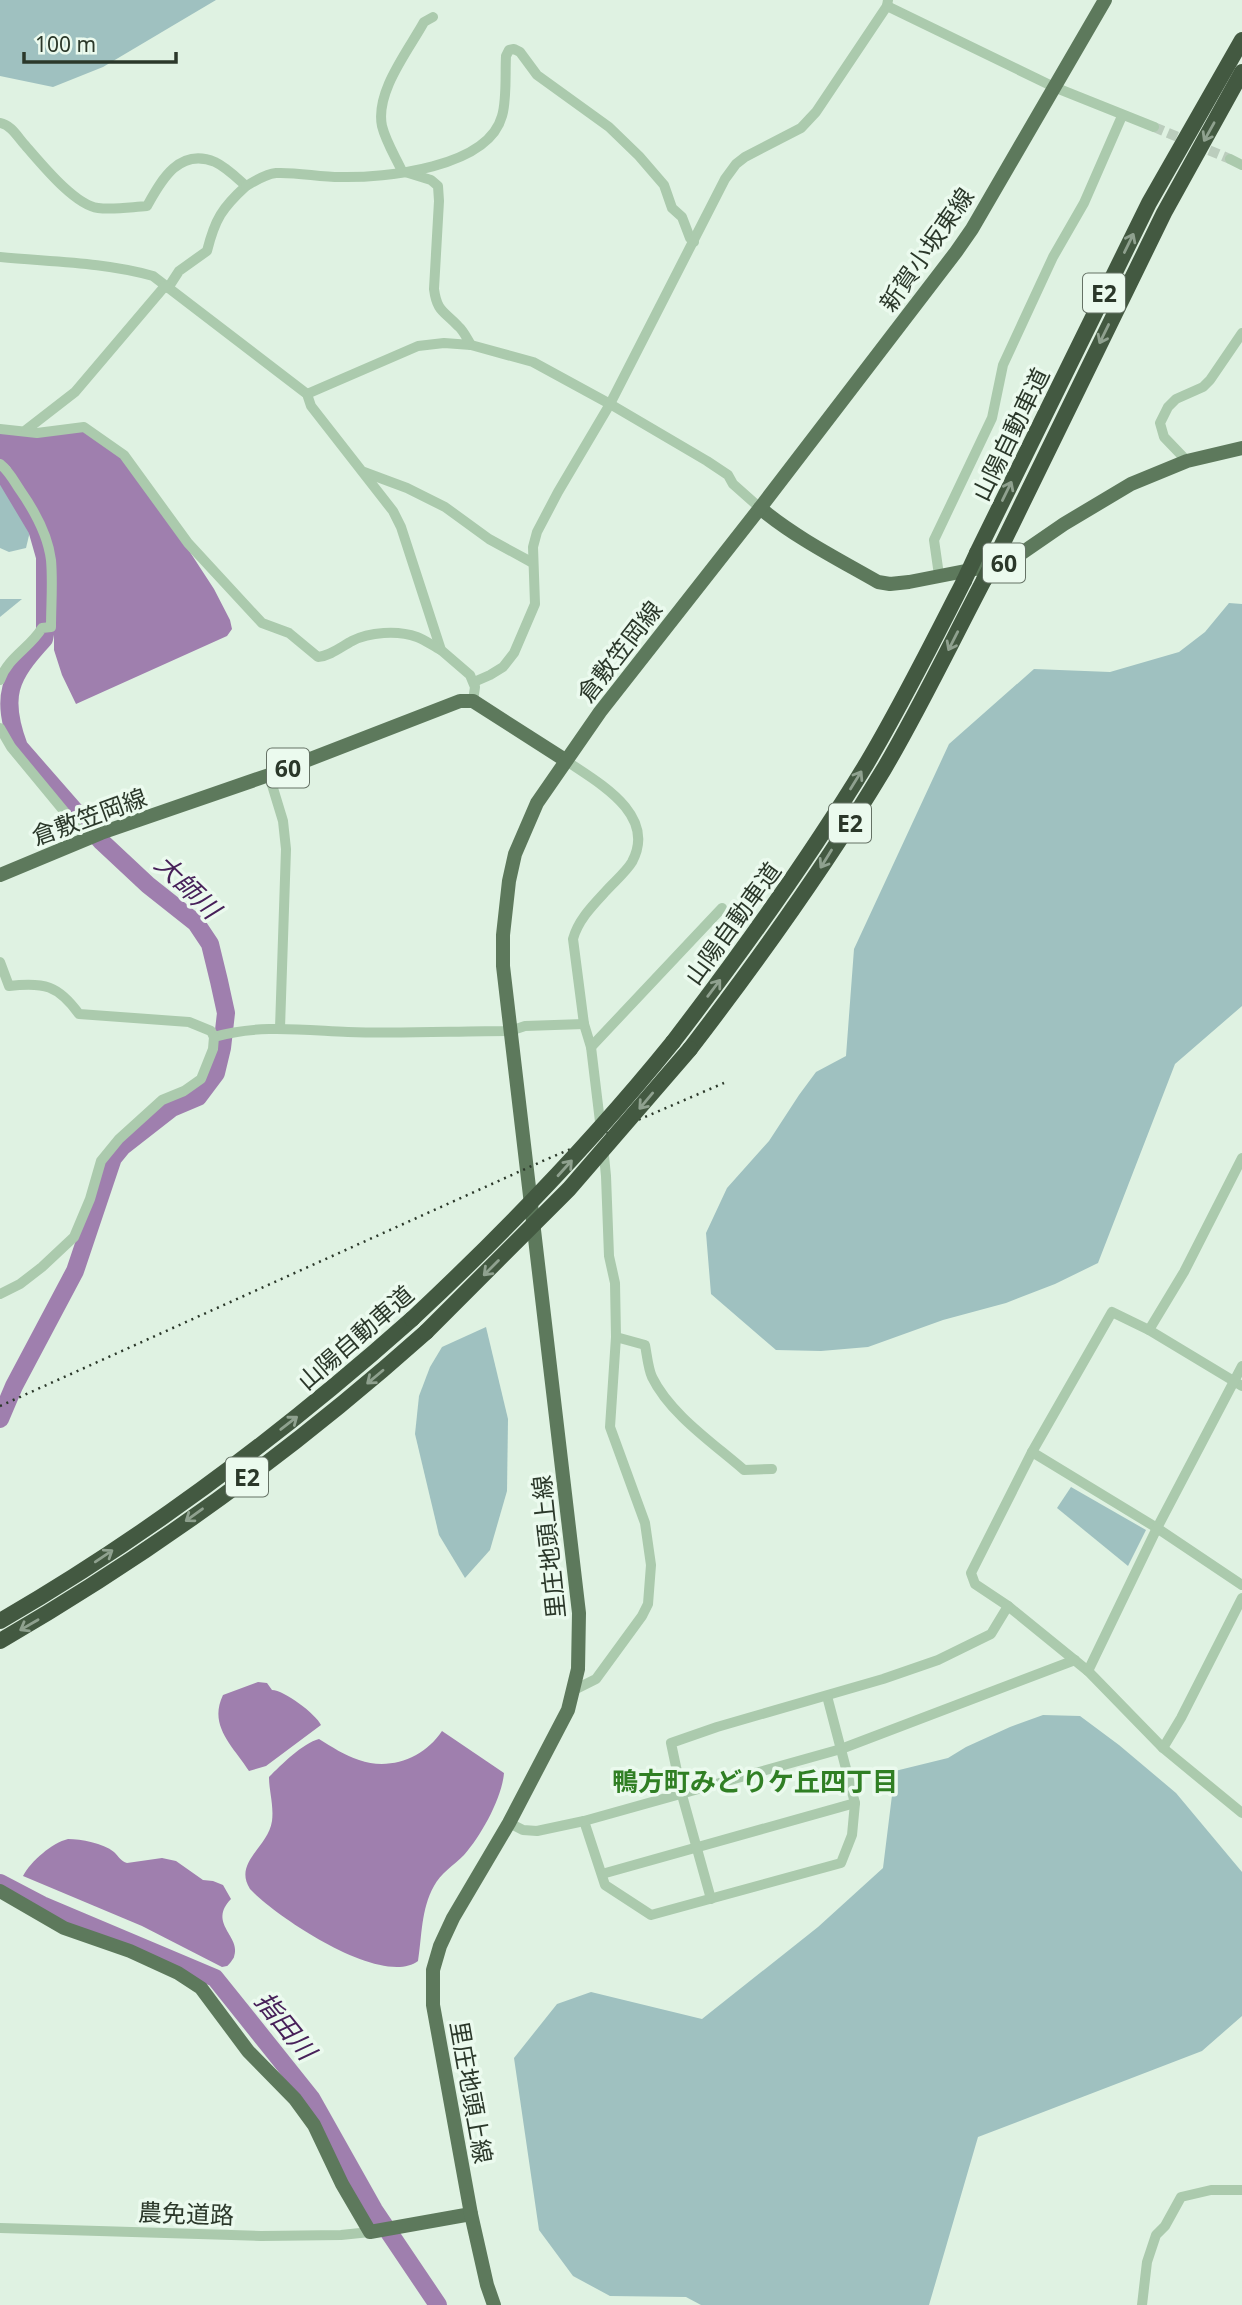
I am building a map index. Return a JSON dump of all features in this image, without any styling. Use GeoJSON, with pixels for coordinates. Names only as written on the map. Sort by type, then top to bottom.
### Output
{"type":"FeatureCollection","features":[{"type":"Feature","properties":{"kind":"highway","name":"山陽自動車道"},"geometry":{"type":"LineString","coordinates":[[0,1621],[47,1594],[137,1534],[257,1448],[412,1320],[557,1177],[673,1042],[744,948],[854,784],[964,581],[1149,203],[1242,40]]}},
{"type":"Feature","properties":{"kind":"highway","name":"山陽自動車道"},"geometry":{"type":"LineString","coordinates":[[0,1641],[58,1608],[146,1549],[279,1454],[373,1379],[426,1332],[569,1189],[690,1049],[760,957],[877,779],[999,551],[1164,213],[1242,72]]}},
{"type":"Feature","properties":{"kind":"main road","name":"新賀小坂東線"},"geometry":{"type":"LineString","coordinates":[[760,508],[956,252],[1105,0]]}},
{"type":"Feature","properties":{"kind":"main road","name":"60"},"geometry":{"type":"LineString","coordinates":[[760,508],[814,546],[878,582],[909,582],[1001,564],[1131,484],[1187,461],[1242,448]]}},
{"type":"Feature","properties":{"kind":"main road","name":"倉敷笠岡線"},"geometry":{"type":"LineString","coordinates":[[565,760],[760,508]]}},
{"type":"Feature","properties":{"kind":"main road","name":"倉敷笠岡線"},"geometry":{"type":"LineString","coordinates":[[0,875],[93,837],[269,775],[460,701],[473,701]]}},
{"type":"Feature","properties":{"kind":"main road"},"geometry":{"type":"LineString","coordinates":[[473,701],[565,760]]}},
{"type":"Feature","properties":{"kind":"main road","name":"里庄地頭上線"},"geometry":{"type":"LineString","coordinates":[[494,2305],[486,2285],[471,2214],[433,2005],[433,1970],[453,1917],[509,1823],[568,1710],[580,1648],[579,1613],[503,966],[503,935],[515,853],[537,803],[565,760]]}},
{"type":"Feature","properties":{"kind":"main road"},"geometry":{"type":"LineString","coordinates":[[0,1891],[64,1927],[130,1951],[178,1973],[201,1988],[248,2051],[295,2099],[314,2125],[342,2184],[375,2231],[471,2214]]}},
{"type":"Feature","properties":{"kind":"street"},"geometry":{"type":"LineString","coordinates":[[474,682],[503,667],[514,653],[535,604],[533,547],[537,531],[610,404],[713,200],[736,164],[801,128],[816,112],[887,3],[1054,88],[1154,127]]}},
{"type":"Feature","properties":{"kind":"street"},"geometry":{"type":"LineString","coordinates":[[433,17],[424,22],[387,87],[382,101],[382,126],[402,171],[431,180],[438,186],[434,289],[436,302],[443,313],[459,326],[471,345]]}},
{"type":"Feature","properties":{"kind":"street"},"geometry":{"type":"LineString","coordinates":[[26,430],[75,392],[178,271],[207,251],[212,228],[221,210],[246,186],[274,173],[342,177],[429,168],[455,160],[488,140],[502,116],[506,56],[509,50],[520,52],[537,75],[609,127],[639,156],[664,185],[672,208],[682,217],[694,242]]}},
{"type":"Feature","properties":{"kind":"street"},"geometry":{"type":"LineString","coordinates":[[939,575],[934,540],[992,418],[1003,365],[1053,257],[1084,203],[1122,116]]}},
{"type":"Feature","properties":{"kind":"street"},"geometry":{"type":"LineString","coordinates":[[0,123],[13,130],[46,169],[79,201],[88,206],[109,209],[147,206],[167,173],[183,162],[195,160],[216,162],[246,186]]}},
{"type":"Feature","properties":{"kind":"street"},"geometry":{"type":"LineString","coordinates":[[0,257],[77,263],[153,276],[307,394],[311,406],[384,497],[401,527],[441,650]]}},
{"type":"Feature","properties":{"kind":"street"},"geometry":{"type":"LineString","coordinates":[[1187,461],[1164,437],[1160,424],[1168,407],[1176,399],[1203,387],[1210,380],[1242,333]]}},
{"type":"Feature","properties":{"kind":"street"},"geometry":{"type":"LineString","coordinates":[[307,394],[418,346],[444,343],[471,345],[533,362],[610,404],[727,475],[733,484],[760,508]]}},
{"type":"Feature","properties":{"kind":"street"},"geometry":{"type":"LineString","coordinates":[[0,429],[37,433],[84,427],[124,455],[188,543],[262,623],[289,633],[318,657],[369,635],[400,634],[418,637],[441,650],[470,675],[474,682],[473,701]]}},
{"type":"Feature","properties":{"kind":"street"},"geometry":{"type":"LineString","coordinates":[[0,464],[7,469],[42,530],[49,552],[51,594],[51,627],[46,627],[8,663],[0,680]]}},
{"type":"Feature","properties":{"kind":"street"},"geometry":{"type":"LineString","coordinates":[[361,470],[445,507],[489,539],[533,563]]}},
{"type":"Feature","properties":{"kind":"street"},"geometry":{"type":"LineString","coordinates":[[0,728],[10,747],[93,837]]}},
{"type":"Feature","properties":{"kind":"street"},"geometry":{"type":"LineString","coordinates":[[565,760],[606,787],[632,814],[637,830],[636,848],[631,863],[588,911],[573,939],[584,1024],[591,1046],[606,1176],[609,1256],[615,1283],[616,1337],[610,1427],[645,1523],[651,1565],[648,1604],[642,1616],[596,1679],[574,1690]]}},
{"type":"Feature","properties":{"kind":"street"},"geometry":{"type":"LineString","coordinates":[[269,775],[283,821],[286,849],[280,1028]]}},
{"type":"Feature","properties":{"kind":"street"},"geometry":{"type":"LineString","coordinates":[[591,1046],[722,908]]}},
{"type":"Feature","properties":{"kind":"street"},"geometry":{"type":"LineString","coordinates":[[0,961],[9,986],[36,983],[58,990],[79,1014],[189,1022],[219,1035],[280,1028],[350,1032],[510,1031],[525,1026],[584,1024]]}},
{"type":"Feature","properties":{"kind":"street"},"geometry":{"type":"LineString","coordinates":[[0,1294],[20,1284],[74,1237],[90,1199],[101,1161],[119,1139],[162,1100],[184,1091],[201,1079],[219,1035]]}},
{"type":"Feature","properties":{"kind":"street"},"geometry":{"type":"LineString","coordinates":[[1149,1330],[1184,1272],[1242,1158]]}},
{"type":"Feature","properties":{"kind":"street"},"geometry":{"type":"LineString","coordinates":[[1238,1384],[1149,1330],[1112,1312],[1032,1452],[971,1573],[975,1584],[1008,1606],[1088,1671],[1163,1748],[1241,1810]]}},
{"type":"Feature","properties":{"kind":"street"},"geometry":{"type":"LineString","coordinates":[[616,1337],[645,1345],[652,1376],[685,1420],[744,1469],[772,1469]]}},
{"type":"Feature","properties":{"kind":"street"},"geometry":{"type":"LineString","coordinates":[[1088,1671],[1157,1528],[1238,1384],[1242,1366]]}},
{"type":"Feature","properties":{"kind":"street"},"geometry":{"type":"LineString","coordinates":[[1032,1452],[1157,1528],[1242,1585]]}},
{"type":"Feature","properties":{"kind":"street"},"geometry":{"type":"LineString","coordinates":[[1163,1748],[1242,1598]]}},
{"type":"Feature","properties":{"kind":"street"},"geometry":{"type":"LineString","coordinates":[[711,1899],[682,1795],[671,1743],[938,1660],[990,1634],[1008,1606]]}},
{"type":"Feature","properties":{"kind":"street"},"geometry":{"type":"LineString","coordinates":[[509,1823],[523,1830],[537,1831],[682,1795],[841,1749],[1075,1660]]}},
{"type":"Feature","properties":{"kind":"street"},"geometry":{"type":"LineString","coordinates":[[584,1821],[605,1885],[650,1915],[841,1863],[852,1835],[855,1803],[827,1696]]}},
{"type":"Feature","properties":{"kind":"street"},"geometry":{"type":"LineString","coordinates":[[601,1874],[855,1803]]}},
{"type":"Feature","properties":{"kind":"street"},"geometry":{"type":"LineString","coordinates":[[1142,2305],[1147,2262],[1156,2235],[1165,2225],[1181,2196],[1211,2190],[1242,2190]]}},
{"type":"Feature","properties":{"kind":"street","name":"農免道路"},"geometry":{"type":"LineString","coordinates":[[0,2228],[261,2236],[341,2235],[375,2231]]}},
{"type":"Feature","properties":{"kind":"shaded area"},"geometry":{"type":"Polygon","coordinates":[[[0,0],[216,0],[103,67],[53,87],[0,76],[0,0]]]}},
{"type":"Feature","properties":{"kind":"shaded area"},"geometry":{"type":"Polygon","coordinates":[[[84,430],[118,454],[184,543],[214,589],[232,629],[227,636],[76,704],[54,650],[54,563],[10,467],[0,459],[0,433],[84,430]]]}},
{"type":"Feature","properties":{"kind":"shaded area"},"geometry":{"type":"Polygon","coordinates":[[[0,478],[31,527],[26,548],[9,552],[0,548],[0,478]]]}},
{"type":"Feature","properties":{"kind":"shaded area"},"geometry":{"type":"Polygon","coordinates":[[[0,599],[22,599],[0,617],[0,599]]]}},
{"type":"Feature","properties":{"kind":"shaded area"},"geometry":{"type":"Polygon","coordinates":[[[1229,603],[1242,604],[1242,1006],[1175,1064],[1098,1263],[1055,1284],[1006,1303],[943,1320],[868,1347],[821,1351],[776,1350],[711,1294],[706,1233],[727,1188],[769,1141],[816,1072],[846,1056],[854,949],[949,744],[1034,669],[1110,672],[1179,652],[1205,632],[1229,603]]]}},
{"type":"Feature","properties":{"kind":"shaded area"},"geometry":{"type":"Polygon","coordinates":[[[486,1327],[508,1419],[507,1491],[490,1550],[465,1578],[439,1535],[415,1434],[419,1396],[430,1367],[442,1347],[486,1327]]]}},
{"type":"Feature","properties":{"kind":"shaded area"},"geometry":{"type":"Polygon","coordinates":[[[1071,1487],[1146,1530],[1128,1566],[1057,1508],[1071,1487]]]}},
{"type":"Feature","properties":{"kind":"shaded area"},"geometry":{"type":"Polygon","coordinates":[[[258,1682],[267,1683],[272,1690],[299,1703],[321,1725],[266,1766],[249,1771],[224,1735],[218,1716],[219,1706],[223,1695],[258,1682]]]}},
{"type":"Feature","properties":{"kind":"shaded area"},"geometry":{"type":"Polygon","coordinates":[[[1043,1715],[1080,1716],[1119,1745],[1176,1793],[1242,1872],[1242,2016],[1202,2051],[978,2137],[929,2305],[701,2305],[686,2297],[610,2296],[573,2276],[539,2230],[514,2058],[557,2004],[591,1992],[702,2019],[818,1927],[883,1868],[895,1771],[948,1758],[1010,1727],[1043,1715]]]}},
{"type":"Feature","properties":{"kind":"shaded area"},"geometry":{"type":"Polygon","coordinates":[[[442,1731],[504,1773],[495,1805],[484,1827],[464,1855],[434,1886],[424,1913],[418,1961],[402,1967],[380,1965],[330,1946],[282,1916],[250,1889],[246,1879],[248,1863],[269,1831],[272,1821],[269,1777],[293,1755],[319,1739],[359,1760],[394,1763],[416,1755],[442,1731]]]}},
{"type":"Feature","properties":{"kind":"shaded area"},"geometry":{"type":"Polygon","coordinates":[[[68,1839],[104,1846],[127,1863],[162,1858],[176,1861],[203,1880],[223,1885],[231,1899],[222,1916],[234,1943],[234,1957],[231,1962],[222,1967],[142,1926],[23,1876],[43,1853],[68,1839]]]}},
{"type":"Feature","properties":{"kind":"waterway","name":"大師川"},"geometry":{"type":"LineString","coordinates":[[0,1419],[14,1386],[75,1271],[113,1158],[122,1147],[172,1108],[198,1097],[216,1073],[226,1013],[210,944],[196,923],[148,885],[102,842],[19,747],[13,729],[9,700],[16,676],[44,639],[45,557],[37,529],[4,474]]}},
{"type":"Feature","properties":{"kind":"waterway","name":"指田川"},"geometry":{"type":"LineString","coordinates":[[0,1883],[42,1905],[215,1978],[311,2098],[374,2210],[438,2305]]}},
{"type":"Feature","properties":{"kind":"tunnel"},"geometry":{"type":"LineString","coordinates":[[1154,127],[1230,159]]}},
{"type":"Feature","properties":{"kind":"railway"},"geometry":{"type":"LineString","coordinates":[[0,1406],[545,1160],[724,1083]]}},
{"type":"Feature","properties":{"kind":"district","name":"鴨方町みどりケ丘四丁目"},"geometry":{"type":"Point","coordinates":[755,1781]}}]}
